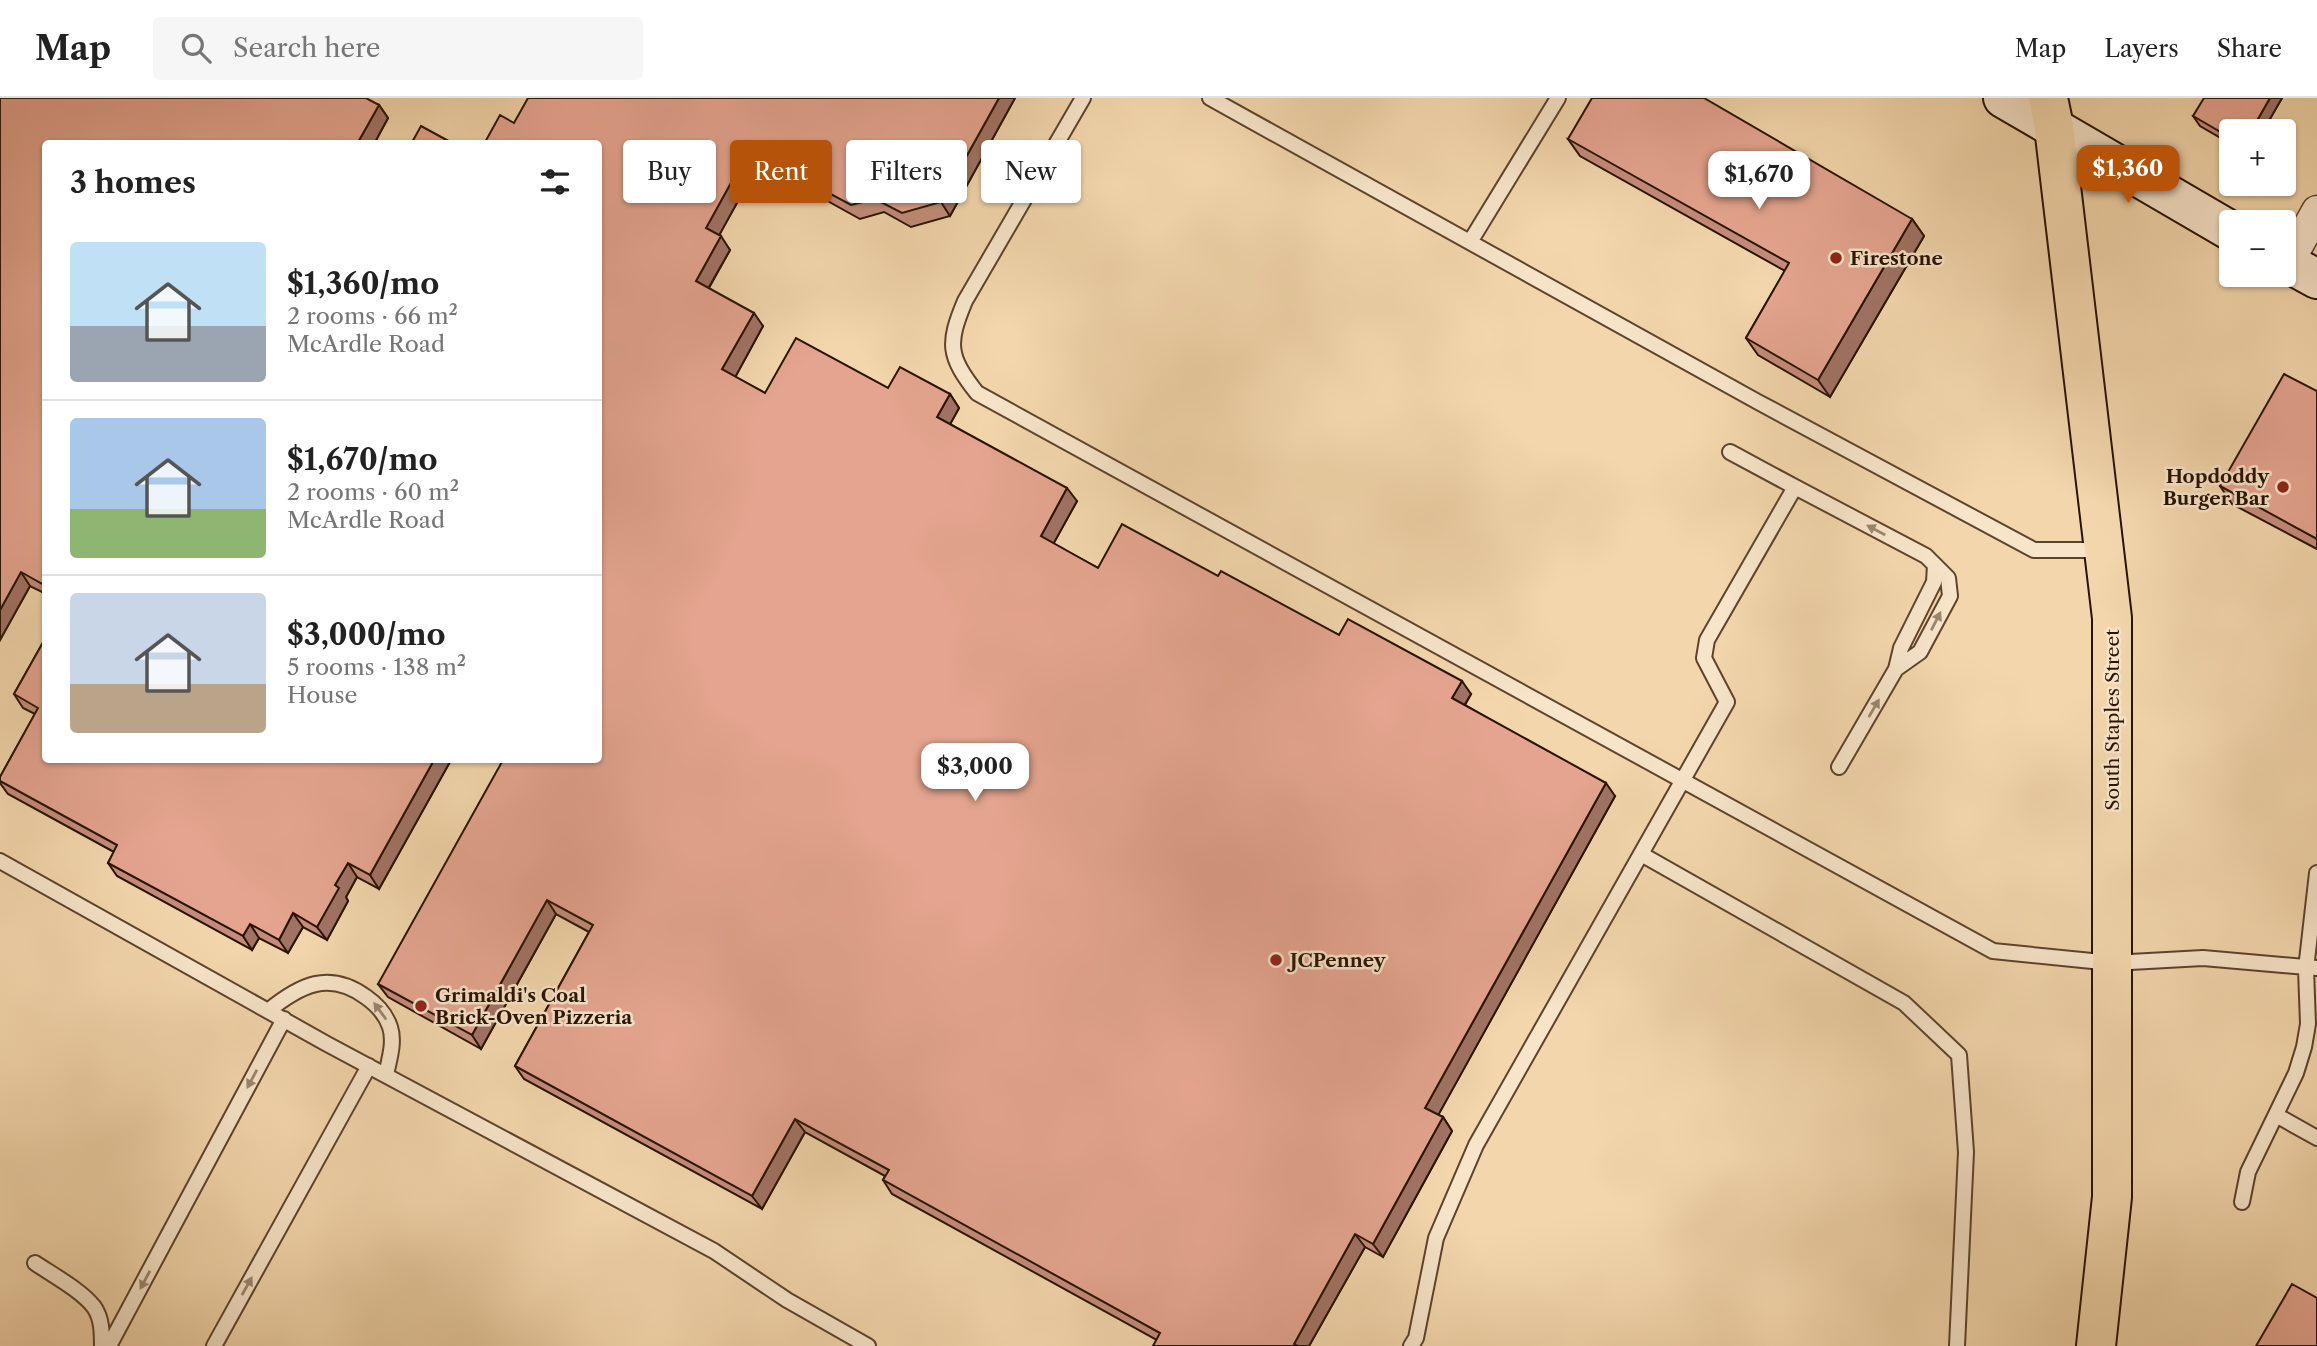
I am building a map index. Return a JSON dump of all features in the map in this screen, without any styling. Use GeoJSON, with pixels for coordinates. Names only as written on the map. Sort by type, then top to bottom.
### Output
{"type":"FeatureCollection","features":[{"type":"Feature","properties":{"kind":"main road"},"geometry":{"type":"LineString","coordinates":[[2003,98],[2051,113],[2219,223]]}},
{"type":"Feature","properties":{"kind":"main road","name":"South Staples Street"},"geometry":{"type":"LineString","coordinates":[[2051,113],[2112,618],[2112,1197],[2096,1346]]}},
{"type":"Feature","properties":{"kind":"street"},"geometry":{"type":"LineString","coordinates":[[2296,268],[2317,211]]}},
{"type":"Feature","properties":{"kind":"lane"},"geometry":{"type":"LineString","coordinates":[[1083,98],[965,300],[954,325],[952,349],[961,372],[977,393],[1993,951],[2112,963],[2203,958],[2312,968]]}},
{"type":"Feature","properties":{"kind":"lane"},"geometry":{"type":"LineString","coordinates":[[1210,98],[1758,402],[2034,551],[2104,551]]}},
{"type":"Feature","properties":{"kind":"lane"},"geometry":{"type":"LineString","coordinates":[[1470,242],[1558,98]]}},
{"type":"Feature","properties":{"kind":"lane"},"geometry":{"type":"LineString","coordinates":[[1730,452],[1926,556],[1935,565],[1934,582],[1901,648],[1896,669],[1839,767]]}},
{"type":"Feature","properties":{"kind":"lane"},"geometry":{"type":"LineString","coordinates":[[1411,1346],[1416,1338],[1436,1237],[1476,1145],[1727,702],[1704,658],[1707,640],[1795,487]]}},
{"type":"Feature","properties":{"kind":"lane"},"geometry":{"type":"LineString","coordinates":[[1641,854],[1905,1003],[1959,1055],[1966,1152],[1957,1346]]}},
{"type":"Feature","properties":{"kind":"lane"},"geometry":{"type":"LineString","coordinates":[[0,861],[268,1011],[714,1251],[787,1300],[868,1346]]}},
{"type":"Feature","properties":{"kind":"lane"},"geometry":{"type":"LineString","coordinates":[[2242,1202],[2248,1172],[2296,1073],[2304,1047],[2308,1024],[2317,873]]}},
{"type":"Feature","properties":{"kind":"lane"},"geometry":{"type":"LineString","coordinates":[[268,1011],[290,993],[314,983],[331,982],[359,991],[382,1012],[390,1027],[392,1042],[386,1075]]}},
{"type":"Feature","properties":{"kind":"lane"},"geometry":{"type":"LineString","coordinates":[[109,1346],[284,1019]]}},
{"type":"Feature","properties":{"kind":"lane"},"geometry":{"type":"LineString","coordinates":[[214,1346],[369,1066]]}},
{"type":"Feature","properties":{"kind":"lane"},"geometry":{"type":"LineString","coordinates":[[2276,1115],[2317,1138]]}},
{"type":"Feature","properties":{"kind":"lane"},"geometry":{"type":"LineString","coordinates":[[35,1262],[71,1287],[94,1308],[101,1324],[102,1346]]}},
{"type":"Feature","properties":{"kind":"building"},"geometry":{"type":"Polygon","coordinates":[[[0,98],[366,98],[379,105],[359,140],[42,140],[42,584],[21,572],[0,610],[0,98]]]}},
{"type":"Feature","properties":{"kind":"building"},"geometry":{"type":"Polygon","coordinates":[[[528,98],[999,98],[967,155],[967,140],[846,140],[846,202],[832,195],[832,140],[730,140],[730,184],[706,228],[721,236],[696,281],[754,313],[722,369],[765,393],[796,338],[888,388],[900,367],[950,394],[937,417],[1067,488],[1041,536],[1098,568],[1122,524],[1218,576],[1221,571],[1339,635],[1348,619],[1462,681],[1452,698],[1606,783],[1425,1108],[1443,1117],[1373,1244],[1355,1234],[1294,1344],[1298,1346],[1153,1346],[1160,1333],[883,1180],[889,1170],[795,1119],[752,1196],[515,1066],[593,925],[547,900],[472,1035],[378,984],[501,763],[602,763],[602,140],[486,140],[500,115],[514,123],[528,98]]]}},
{"type":"Feature","properties":{"kind":"building","name":"Firestone"},"geometry":{"type":"Polygon","coordinates":[[[1592,98],[1704,98],[1912,219],[1818,380],[1746,338],[1789,263],[1568,139],[1592,98]]]}},
{"type":"Feature","properties":{"kind":"building"},"geometry":{"type":"Polygon","coordinates":[[[2204,98],[2270,98],[2258,119],[2219,119],[2219,131],[2193,116],[2204,98]]]}},
{"type":"Feature","properties":{"kind":"building"},"geometry":{"type":"Polygon","coordinates":[[[421,126],[447,140],[413,140],[421,126]]]}},
{"type":"Feature","properties":{"kind":"building"},"geometry":{"type":"Polygon","coordinates":[[[883,203],[937,203],[902,213],[883,203]]]}},
{"type":"Feature","properties":{"kind":"building"},"geometry":{"type":"Polygon","coordinates":[[[2284,374],[2317,391],[2317,539],[2220,486],[2284,374]]]}},
{"type":"Feature","properties":{"kind":"building"},"geometry":{"type":"Polygon","coordinates":[[[42,644],[42,763],[432,763],[370,875],[348,863],[335,885],[339,888],[317,927],[293,913],[279,940],[250,924],[243,936],[108,863],[117,845],[0,781],[38,708],[14,694],[42,644]]]}},
{"type":"Feature","properties":{"kind":"building"},"geometry":{"type":"Polygon","coordinates":[[[2292,1284],[2317,1298],[2317,1346],[2256,1346],[2292,1284]]]}},
{"type":"Feature","properties":{"kind":"place","name":"Firestone"},"geometry":{"type":"Point","coordinates":[1836,258]}},
{"type":"Feature","properties":{"kind":"place","name":"Hopdoddy Burger Bar"},"geometry":{"type":"Point","coordinates":[2283,487]}},
{"type":"Feature","properties":{"kind":"place","name":"JCPenney"},"geometry":{"type":"Point","coordinates":[1276,960]}},
{"type":"Feature","properties":{"kind":"place","name":"Grimaldi's Coal Brick-Oven Pizzeria"},"geometry":{"type":"Point","coordinates":[421,1006]}}]}
